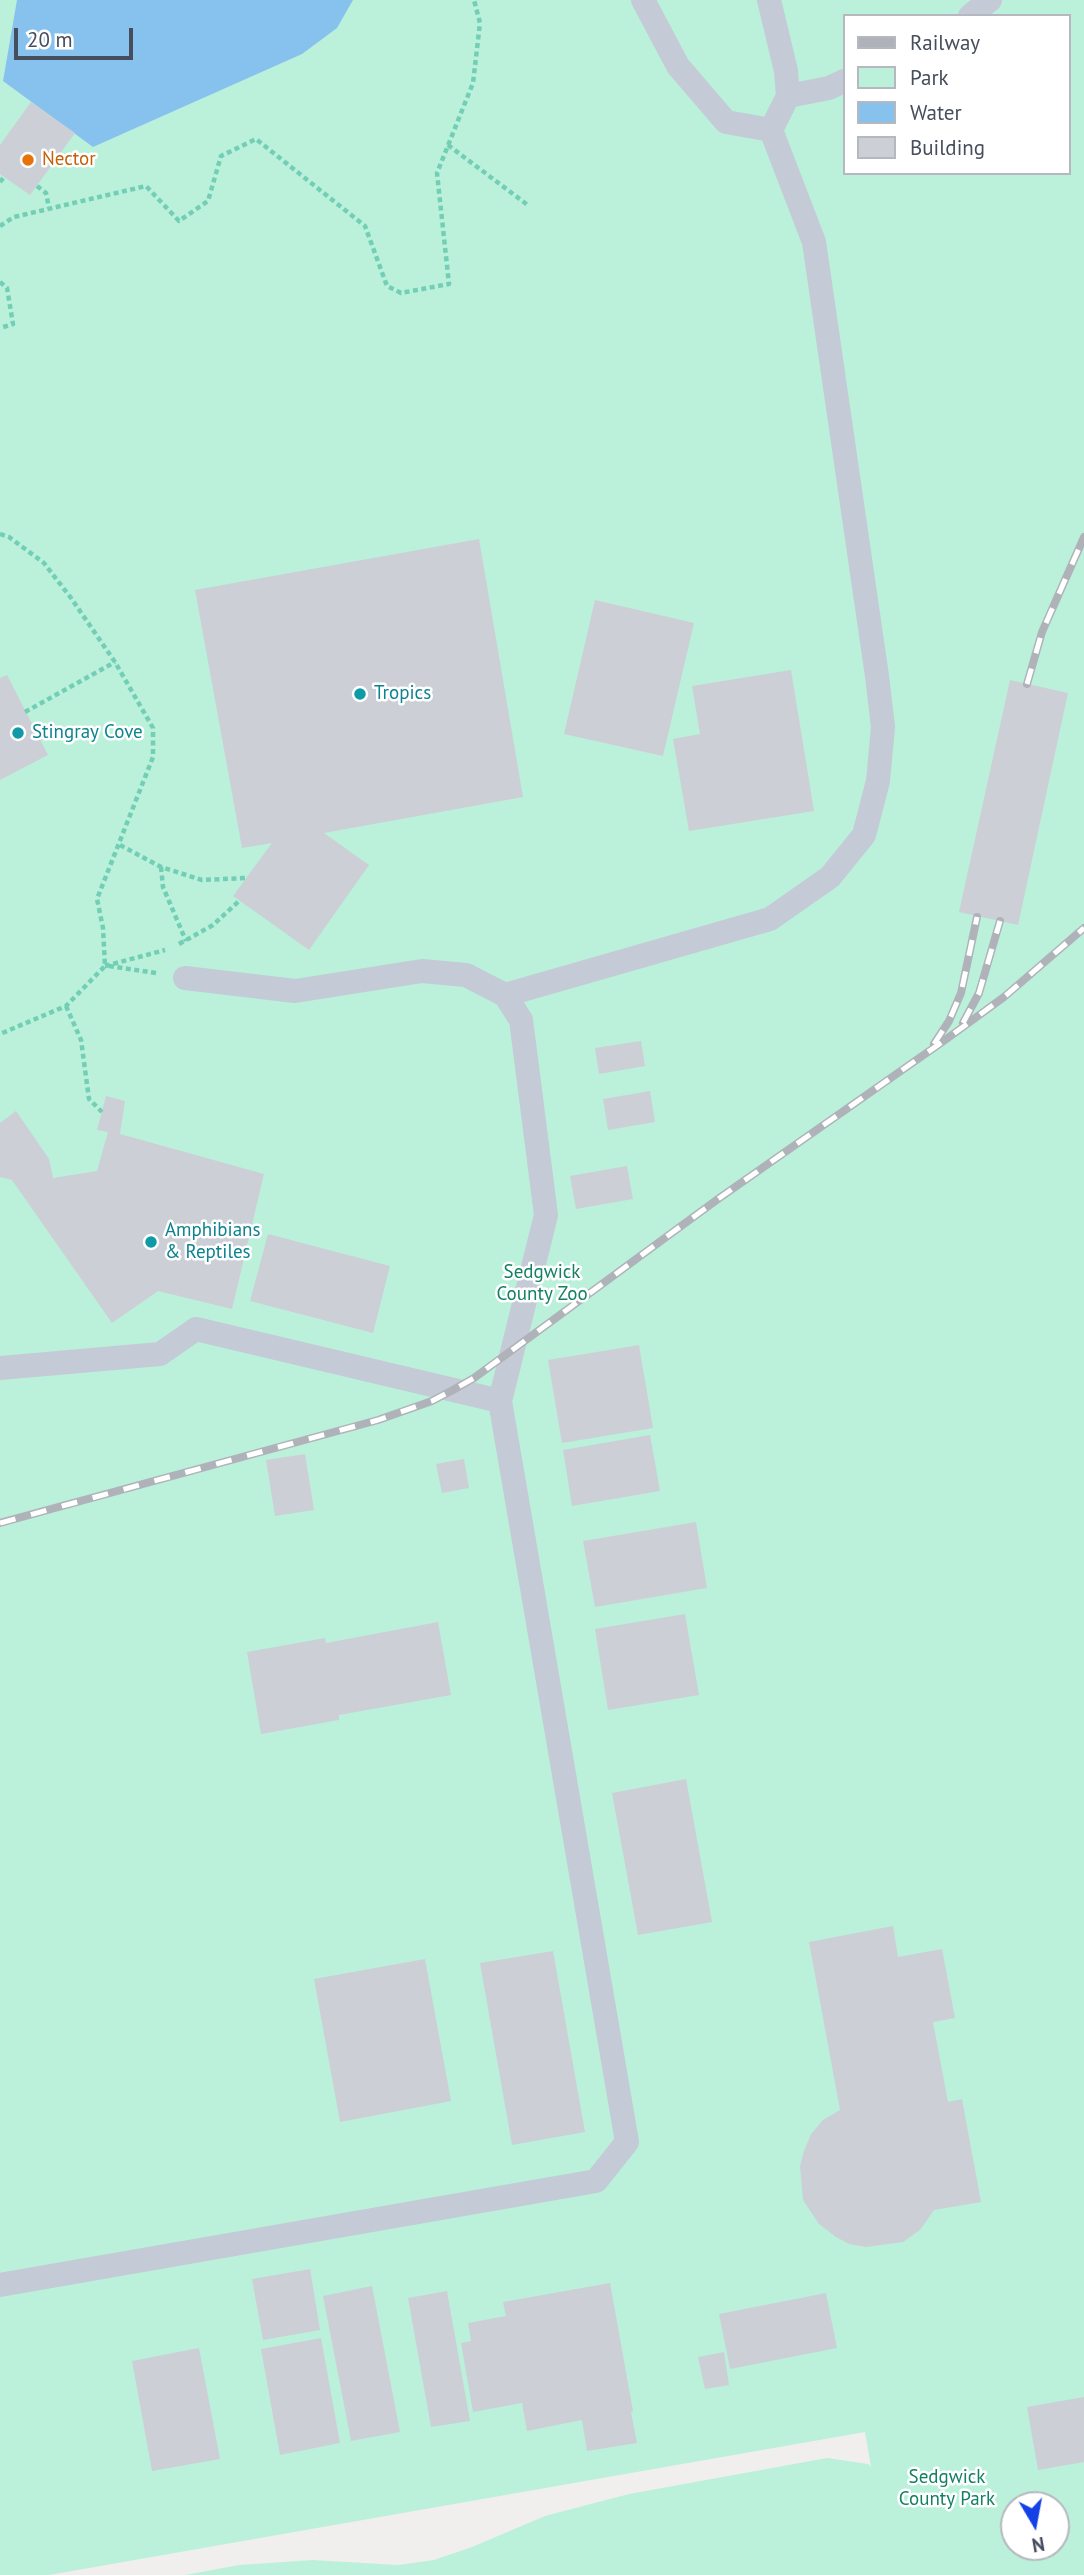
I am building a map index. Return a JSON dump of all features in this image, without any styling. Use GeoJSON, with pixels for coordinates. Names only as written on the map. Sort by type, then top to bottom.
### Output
{"type":"FeatureCollection","features":[{"type":"Feature","properties":{"kind":"lane"},"geometry":{"type":"LineString","coordinates":[[643,0],[678,66],[726,122],[771,130]]}},
{"type":"Feature","properties":{"kind":"lane"},"geometry":{"type":"LineString","coordinates":[[505,995],[770,919],[830,877],[864,835],[878,780],[883,727],[814,242],[771,130],[789,96],[786,71],[769,0]]}},
{"type":"Feature","properties":{"kind":"lane"},"geometry":{"type":"LineString","coordinates":[[972,14],[990,0]]}},
{"type":"Feature","properties":{"kind":"lane"},"geometry":{"type":"LineString","coordinates":[[789,96],[829,88],[842,81]]}},
{"type":"Feature","properties":{"kind":"lane"},"geometry":{"type":"LineString","coordinates":[[0,2285],[596,2181],[627,2142],[500,1401],[546,1215],[521,1020],[505,995],[466,975],[422,971],[295,991],[185,978]]}},
{"type":"Feature","properties":{"kind":"lane"},"geometry":{"type":"LineString","coordinates":[[0,1368],[160,1354],[196,1328],[500,1401]]}},
{"type":"Feature","properties":{"kind":"path"},"geometry":{"type":"LineString","coordinates":[[0,226],[14,217],[146,186],[179,221],[208,201],[221,156],[256,139],[365,226],[387,286],[401,293],[449,284],[437,173],[473,83],[480,23],[474,0]]}},
{"type":"Feature","properties":{"kind":"path"},"geometry":{"type":"LineString","coordinates":[[448,145],[529,206]]}},
{"type":"Feature","properties":{"kind":"path"},"geometry":{"type":"LineString","coordinates":[[0,182],[4,177]]}},
{"type":"Feature","properties":{"kind":"path"},"geometry":{"type":"LineString","coordinates":[[37,186],[46,192],[50,209]]}},
{"type":"Feature","properties":{"kind":"path"},"geometry":{"type":"LineString","coordinates":[[0,282],[7,288],[13,324],[0,328]]}},
{"type":"Feature","properties":{"kind":"path"},"geometry":{"type":"LineString","coordinates":[[0,534],[9,537],[44,563],[115,662],[153,728],[153,757],[97,899],[103,928],[105,966]]}},
{"type":"Feature","properties":{"kind":"path"},"geometry":{"type":"LineString","coordinates":[[25,712],[115,662]]}},
{"type":"Feature","properties":{"kind":"path"},"geometry":{"type":"LineString","coordinates":[[120,845],[161,867],[202,880],[246,878]]}},
{"type":"Feature","properties":{"kind":"path"},"geometry":{"type":"LineString","coordinates":[[161,867],[163,887],[186,941]]}},
{"type":"Feature","properties":{"kind":"path"},"geometry":{"type":"LineString","coordinates":[[0,1034],[66,1006],[105,966],[162,951],[186,941],[213,925],[239,901]]}},
{"type":"Feature","properties":{"kind":"path"},"geometry":{"type":"LineString","coordinates":[[105,966],[185,978]]}},
{"type":"Feature","properties":{"kind":"path"},"geometry":{"type":"LineString","coordinates":[[66,1006],[81,1040],[89,1099],[102,1112]]}},
{"type":"Feature","properties":{"kind":"green space","name":"Sedgwick County Zoo"},"geometry":{"type":"Polygon","coordinates":[[[0,0],[1084,0],[1084,2575],[185,2575],[239,2565],[313,2560],[398,2565],[434,2560],[545,2516],[629,2494],[827,2458],[868,2464],[871,2467],[865,2432],[49,2575],[0,2575],[0,0]]]}},
{"type":"Feature","properties":{"kind":"water"},"geometry":{"type":"Polygon","coordinates":[[[17,0],[353,0],[337,28],[302,54],[93,147],[3,81],[17,0]]]}},
{"type":"Feature","properties":{"kind":"building","name":"Nector"},"geometry":{"type":"Polygon","coordinates":[[[31,102],[75,133],[30,195],[0,174],[0,145],[31,102]]]}},
{"type":"Feature","properties":{"kind":"building","name":"Tropics"},"geometry":{"type":"Polygon","coordinates":[[[479,539],[523,797],[324,833],[369,865],[309,950],[233,896],[272,843],[242,848],[195,590],[479,539]]]}},
{"type":"Feature","properties":{"kind":"building"},"geometry":{"type":"Polygon","coordinates":[[[595,600],[694,623],[663,756],[564,734],[595,600]]]}},
{"type":"Feature","properties":{"kind":"building"},"geometry":{"type":"Polygon","coordinates":[[[791,670],[814,811],[689,831],[673,739],[700,734],[692,686],[791,670]]]}},
{"type":"Feature","properties":{"kind":"building","name":"Stingray Cove"},"geometry":{"type":"Polygon","coordinates":[[[7,675],[48,755],[0,780],[0,678],[7,675]]]}},
{"type":"Feature","properties":{"kind":"building"},"geometry":{"type":"Polygon","coordinates":[[[1010,680],[1068,693],[1018,925],[959,912],[1010,680]]]}},
{"type":"Feature","properties":{"kind":"building"},"geometry":{"type":"Polygon","coordinates":[[[641,1041],[645,1066],[599,1074],[595,1048],[641,1041]]]}},
{"type":"Feature","properties":{"kind":"building"},"geometry":{"type":"Polygon","coordinates":[[[650,1091],[655,1122],[608,1130],[603,1099],[650,1091]]]}},
{"type":"Feature","properties":{"kind":"building","name":"Amphibians & Reptiles"},"geometry":{"type":"Polygon","coordinates":[[[106,1096],[125,1101],[120,1134],[264,1174],[232,1309],[158,1291],[112,1323],[12,1180],[0,1177],[0,1123],[16,1111],[49,1159],[53,1178],[97,1171],[108,1132],[97,1130],[106,1096]]]}},
{"type":"Feature","properties":{"kind":"building"},"geometry":{"type":"Polygon","coordinates":[[[627,1166],[633,1199],[576,1209],[570,1176],[627,1166]]]}},
{"type":"Feature","properties":{"kind":"building"},"geometry":{"type":"Polygon","coordinates":[[[268,1234],[390,1266],[373,1333],[250,1301],[268,1234]]]}},
{"type":"Feature","properties":{"kind":"building"},"geometry":{"type":"Polygon","coordinates":[[[639,1345],[653,1428],[562,1443],[548,1360],[639,1345]]]}},
{"type":"Feature","properties":{"kind":"building"},"geometry":{"type":"Polygon","coordinates":[[[650,1435],[660,1491],[572,1506],[563,1450],[650,1435]]]}},
{"type":"Feature","properties":{"kind":"building"},"geometry":{"type":"Polygon","coordinates":[[[305,1454],[314,1510],[275,1516],[266,1460],[305,1454]]]}},
{"type":"Feature","properties":{"kind":"building"},"geometry":{"type":"Polygon","coordinates":[[[464,1459],[469,1488],[442,1493],[436,1464],[464,1459]]]}},
{"type":"Feature","properties":{"kind":"building"},"geometry":{"type":"Polygon","coordinates":[[[696,1522],[707,1588],[595,1607],[583,1541],[696,1522]]]}},
{"type":"Feature","properties":{"kind":"building"},"geometry":{"type":"Polygon","coordinates":[[[685,1614],[699,1695],[608,1710],[595,1629],[685,1614]]]}},
{"type":"Feature","properties":{"kind":"building"},"geometry":{"type":"Polygon","coordinates":[[[438,1622],[451,1695],[339,1715],[339,1720],[261,1734],[247,1652],[325,1638],[326,1643],[438,1622]]]}},
{"type":"Feature","properties":{"kind":"building"},"geometry":{"type":"Polygon","coordinates":[[[686,1779],[712,1922],[638,1935],[612,1793],[686,1779]]]}},
{"type":"Feature","properties":{"kind":"building"},"geometry":{"type":"Polygon","coordinates":[[[893,1926],[898,1957],[942,1949],[955,2018],[933,2022],[948,2102],[962,2099],[981,2202],[934,2210],[920,2230],[903,2242],[866,2247],[849,2244],[836,2237],[819,2224],[803,2200],[800,2166],[804,2151],[811,2134],[823,2120],[840,2110],[809,1942],[893,1926]]]}},
{"type":"Feature","properties":{"kind":"building"},"geometry":{"type":"Polygon","coordinates":[[[553,1951],[585,2132],[512,2145],[480,1963],[553,1951]]]}},
{"type":"Feature","properties":{"kind":"building"},"geometry":{"type":"Polygon","coordinates":[[[425,1959],[451,2101],[340,2122],[314,1979],[425,1959]]]}},
{"type":"Feature","properties":{"kind":"building"},"geometry":{"type":"Polygon","coordinates":[[[310,2269],[320,2330],[263,2340],[252,2279],[310,2269]]]}},
{"type":"Feature","properties":{"kind":"building"},"geometry":{"type":"Polygon","coordinates":[[[610,2283],[637,2443],[587,2451],[582,2420],[527,2431],[522,2403],[473,2412],[461,2343],[471,2341],[468,2323],[506,2316],[503,2302],[610,2283]]]}},
{"type":"Feature","properties":{"kind":"building"},"geometry":{"type":"Polygon","coordinates":[[[372,2286],[400,2432],[351,2441],[323,2296],[372,2286]]]}},
{"type":"Feature","properties":{"kind":"building"},"geometry":{"type":"Polygon","coordinates":[[[447,2291],[470,2421],[431,2427],[408,2298],[447,2291]]]}},
{"type":"Feature","properties":{"kind":"building"},"geometry":{"type":"Polygon","coordinates":[[[826,2293],[837,2348],[730,2369],[719,2314],[826,2293]]]}},
{"type":"Feature","properties":{"kind":"building"},"geometry":{"type":"Polygon","coordinates":[[[321,2338],[340,2443],[280,2455],[261,2349],[321,2338]]]}},
{"type":"Feature","properties":{"kind":"building"},"geometry":{"type":"Polygon","coordinates":[[[199,2348],[220,2459],[152,2471],[132,2361],[199,2348]]]}},
{"type":"Feature","properties":{"kind":"building"},"geometry":{"type":"Polygon","coordinates":[[[724,2352],[729,2385],[705,2389],[698,2357],[724,2352]]]}},
{"type":"Feature","properties":{"kind":"building"},"geometry":{"type":"Polygon","coordinates":[[[1084,2397],[1084,2462],[1038,2470],[1027,2407],[1084,2397]]]}},
{"type":"Feature","properties":{"kind":"railway"},"geometry":{"type":"LineString","coordinates":[[1027,684],[1042,632],[1084,537]]}},
{"type":"Feature","properties":{"kind":"railway"},"geometry":{"type":"LineString","coordinates":[[934,1044],[949,1021],[961,993],[977,917]]}},
{"type":"Feature","properties":{"kind":"railway"},"geometry":{"type":"LineString","coordinates":[[963,1023],[979,993],[1000,921]]}},
{"type":"Feature","properties":{"kind":"railway"},"geometry":{"type":"LineString","coordinates":[[0,1523],[378,1420],[432,1401],[453,1390],[474,1378],[718,1199],[1004,997],[1084,928]]}},
{"type":"Feature","properties":{"kind":"place","name":"Nector"},"geometry":{"type":"Point","coordinates":[28,160]}},
{"type":"Feature","properties":{"kind":"place","name":"Tropics"},"geometry":{"type":"Point","coordinates":[360,694]}},
{"type":"Feature","properties":{"kind":"place","name":"Stingray Cove"},"geometry":{"type":"Point","coordinates":[18,733]}},
{"type":"Feature","properties":{"kind":"place","name":"Amphibians & Reptiles"},"geometry":{"type":"Point","coordinates":[151,1242]}},
{"type":"Feature","properties":{"kind":"park label","name":"Sedgwick County Park"},"geometry":{"type":"Point","coordinates":[947,2489]}}]}
